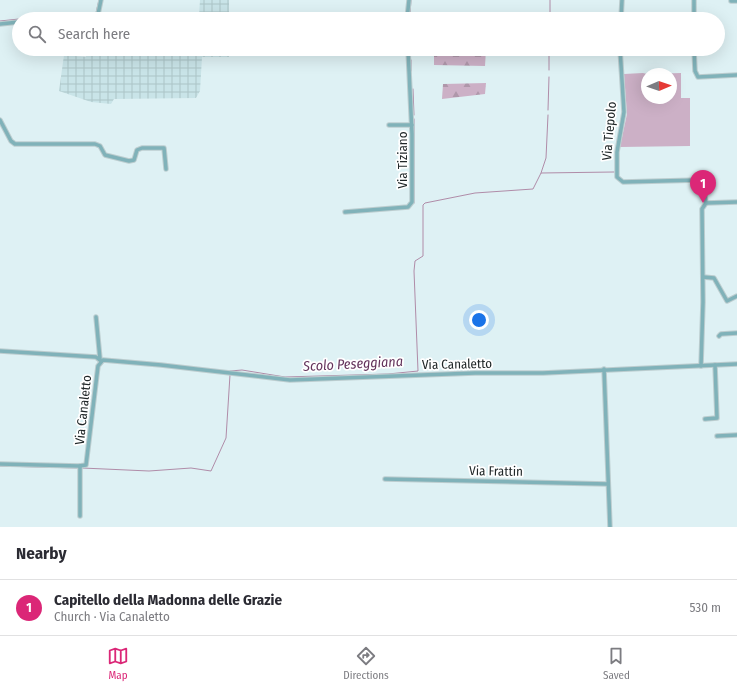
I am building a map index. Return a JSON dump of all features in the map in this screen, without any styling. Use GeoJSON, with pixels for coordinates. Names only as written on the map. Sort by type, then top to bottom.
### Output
{"type":"FeatureCollection","features":[{"type":"Feature","properties":{"kind":"street"},"geometry":{"type":"LineString","coordinates":[[98,12],[101,0]]}},
{"type":"Feature","properties":{"kind":"street"},"geometry":{"type":"LineString","coordinates":[[408,12],[409,0]]}},
{"type":"Feature","properties":{"kind":"street"},"geometry":{"type":"LineString","coordinates":[[621,12],[622,0]]}},
{"type":"Feature","properties":{"kind":"street"},"geometry":{"type":"LineString","coordinates":[[694,0],[694,12]]}},
{"type":"Feature","properties":{"kind":"street"},"geometry":{"type":"LineString","coordinates":[[731,2],[737,1]]}},
{"type":"Feature","properties":{"kind":"street"},"geometry":{"type":"LineString","coordinates":[[0,24],[12,23]]}},
{"type":"Feature","properties":{"kind":"street","name":"Via Tiziano"},"geometry":{"type":"LineString","coordinates":[[345,212],[408,207],[411,205],[412,124],[408,56]]}},
{"type":"Feature","properties":{"kind":"street","name":"Via Tiepolo"},"geometry":{"type":"LineString","coordinates":[[620,56],[624,112],[616,164],[618,179],[623,182],[700,180],[704,186],[706,203]]}},
{"type":"Feature","properties":{"kind":"street"},"geometry":{"type":"LineString","coordinates":[[694,56],[694,71],[698,77],[737,75]]}},
{"type":"Feature","properties":{"kind":"street"},"geometry":{"type":"LineString","coordinates":[[0,120],[11,141],[15,144],[95,144],[100,146],[105,155],[111,158],[129,161],[134,160],[137,150],[142,148],[164,148],[166,169]]}},
{"type":"Feature","properties":{"kind":"street"},"geometry":{"type":"LineString","coordinates":[[389,126],[412,124]]}},
{"type":"Feature","properties":{"kind":"street"},"geometry":{"type":"LineString","coordinates":[[701,366],[703,277],[702,209],[706,203],[737,202]]}},
{"type":"Feature","properties":{"kind":"street"},"geometry":{"type":"LineString","coordinates":[[703,277],[714,278],[727,301],[737,296]]}},
{"type":"Feature","properties":{"kind":"street"},"geometry":{"type":"LineString","coordinates":[[96,316],[101,360]]}},
{"type":"Feature","properties":{"kind":"street"},"geometry":{"type":"LineString","coordinates":[[718,336],[722,334],[737,334]]}},
{"type":"Feature","properties":{"kind":"street"},"geometry":{"type":"LineString","coordinates":[[0,351],[96,357],[101,360]]}},
{"type":"Feature","properties":{"kind":"street","name":"Via Canaletto"},"geometry":{"type":"LineString","coordinates":[[80,466],[86,465],[88,462],[98,366],[101,360],[161,365],[290,380],[476,373],[543,373],[737,364]]}},
{"type":"Feature","properties":{"kind":"street"},"geometry":{"type":"LineString","coordinates":[[705,419],[717,418],[715,365]]}},
{"type":"Feature","properties":{"kind":"street"},"geometry":{"type":"LineString","coordinates":[[604,369],[607,484],[610,527]]}},
{"type":"Feature","properties":{"kind":"street"},"geometry":{"type":"LineString","coordinates":[[717,436],[737,435]]}},
{"type":"Feature","properties":{"kind":"street"},"geometry":{"type":"LineString","coordinates":[[0,464],[80,466],[80,516]]}},
{"type":"Feature","properties":{"kind":"street","name":"Via Frattin"},"geometry":{"type":"LineString","coordinates":[[385,479],[607,484]]}},
{"type":"Feature","properties":{"kind":"shaded area"},"geometry":{"type":"Polygon","coordinates":[[[200,0],[229,0],[229,12],[199,12],[200,0]]]}},
{"type":"Feature","properties":{"kind":"shaded area"},"geometry":{"type":"Polygon","coordinates":[[[64,56],[229,56],[202,57],[200,91],[196,98],[114,99],[111,104],[91,102],[59,91],[64,56]]]}},
{"type":"Feature","properties":{"kind":"green space"},"geometry":{"type":"Polygon","coordinates":[[[434,56],[486,56],[485,66],[434,65],[434,56]]]}},
{"type":"Feature","properties":{"kind":"green space"},"geometry":{"type":"Polygon","coordinates":[[[641,73],[641,104],[677,104],[677,73],[681,73],[681,98],[690,98],[690,146],[620,147],[627,114],[624,74],[641,73]]]}},
{"type":"Feature","properties":{"kind":"green space"},"geometry":{"type":"Polygon","coordinates":[[[486,83],[485,94],[442,99],[443,84],[486,83]]]}},
{"type":"Feature","properties":{"kind":"waterway"},"geometry":{"type":"LineString","coordinates":[[96,12],[99,0]]}},
{"type":"Feature","properties":{"kind":"waterway"},"geometry":{"type":"LineString","coordinates":[[410,12],[411,0]]}},
{"type":"Feature","properties":{"kind":"waterway","name":"Scolo Peseggiana"},"geometry":{"type":"LineString","coordinates":[[550,0],[550,12]]}},
{"type":"Feature","properties":{"kind":"waterway"},"geometry":{"type":"LineString","coordinates":[[0,21],[12,20]]}},
{"type":"Feature","properties":{"kind":"waterway","name":"Scolo Peseggiana"},"geometry":{"type":"LineString","coordinates":[[549,56],[549,70]]}},
{"type":"Feature","properties":{"kind":"waterway"},"geometry":{"type":"LineString","coordinates":[[411,60],[411,71]]}},
{"type":"Feature","properties":{"kind":"waterway","name":"Scolo Peseggiana"},"geometry":{"type":"LineString","coordinates":[[548,110],[549,77]]}},
{"type":"Feature","properties":{"kind":"waterway"},"geometry":{"type":"LineString","coordinates":[[413,89],[414,115]]}},
{"type":"Feature","properties":{"kind":"waterway","name":"Scolo Peseggiana"},"geometry":{"type":"LineString","coordinates":[[541,173],[546,158],[548,115]]}},
{"type":"Feature","properties":{"kind":"waterway"},"geometry":{"type":"LineString","coordinates":[[414,119],[414,203]]}},
{"type":"Feature","properties":{"kind":"waterway","name":"Scolo Peseggiana"},"geometry":{"type":"LineString","coordinates":[[230,371],[242,370],[285,377],[388,374],[418,371],[414,271],[415,261],[423,256],[423,205],[425,203],[475,193],[533,189],[541,173],[614,172]]}},
{"type":"Feature","properties":{"kind":"waterway","name":"Scolo Peseggiana"},"geometry":{"type":"LineString","coordinates":[[82,468],[149,471],[191,468],[211,471],[226,438],[230,375]]}},
{"type":"Feature","properties":{"kind":"waterway","name":"Scolo Peseggiana"},"geometry":{"type":"LineString","coordinates":[[0,466],[78,468]]}},
{"type":"Feature","properties":{"kind":"place","name":"Capitello della Madonna delle Grazie"},"geometry":{"type":"Point","coordinates":[703,203]}}]}
